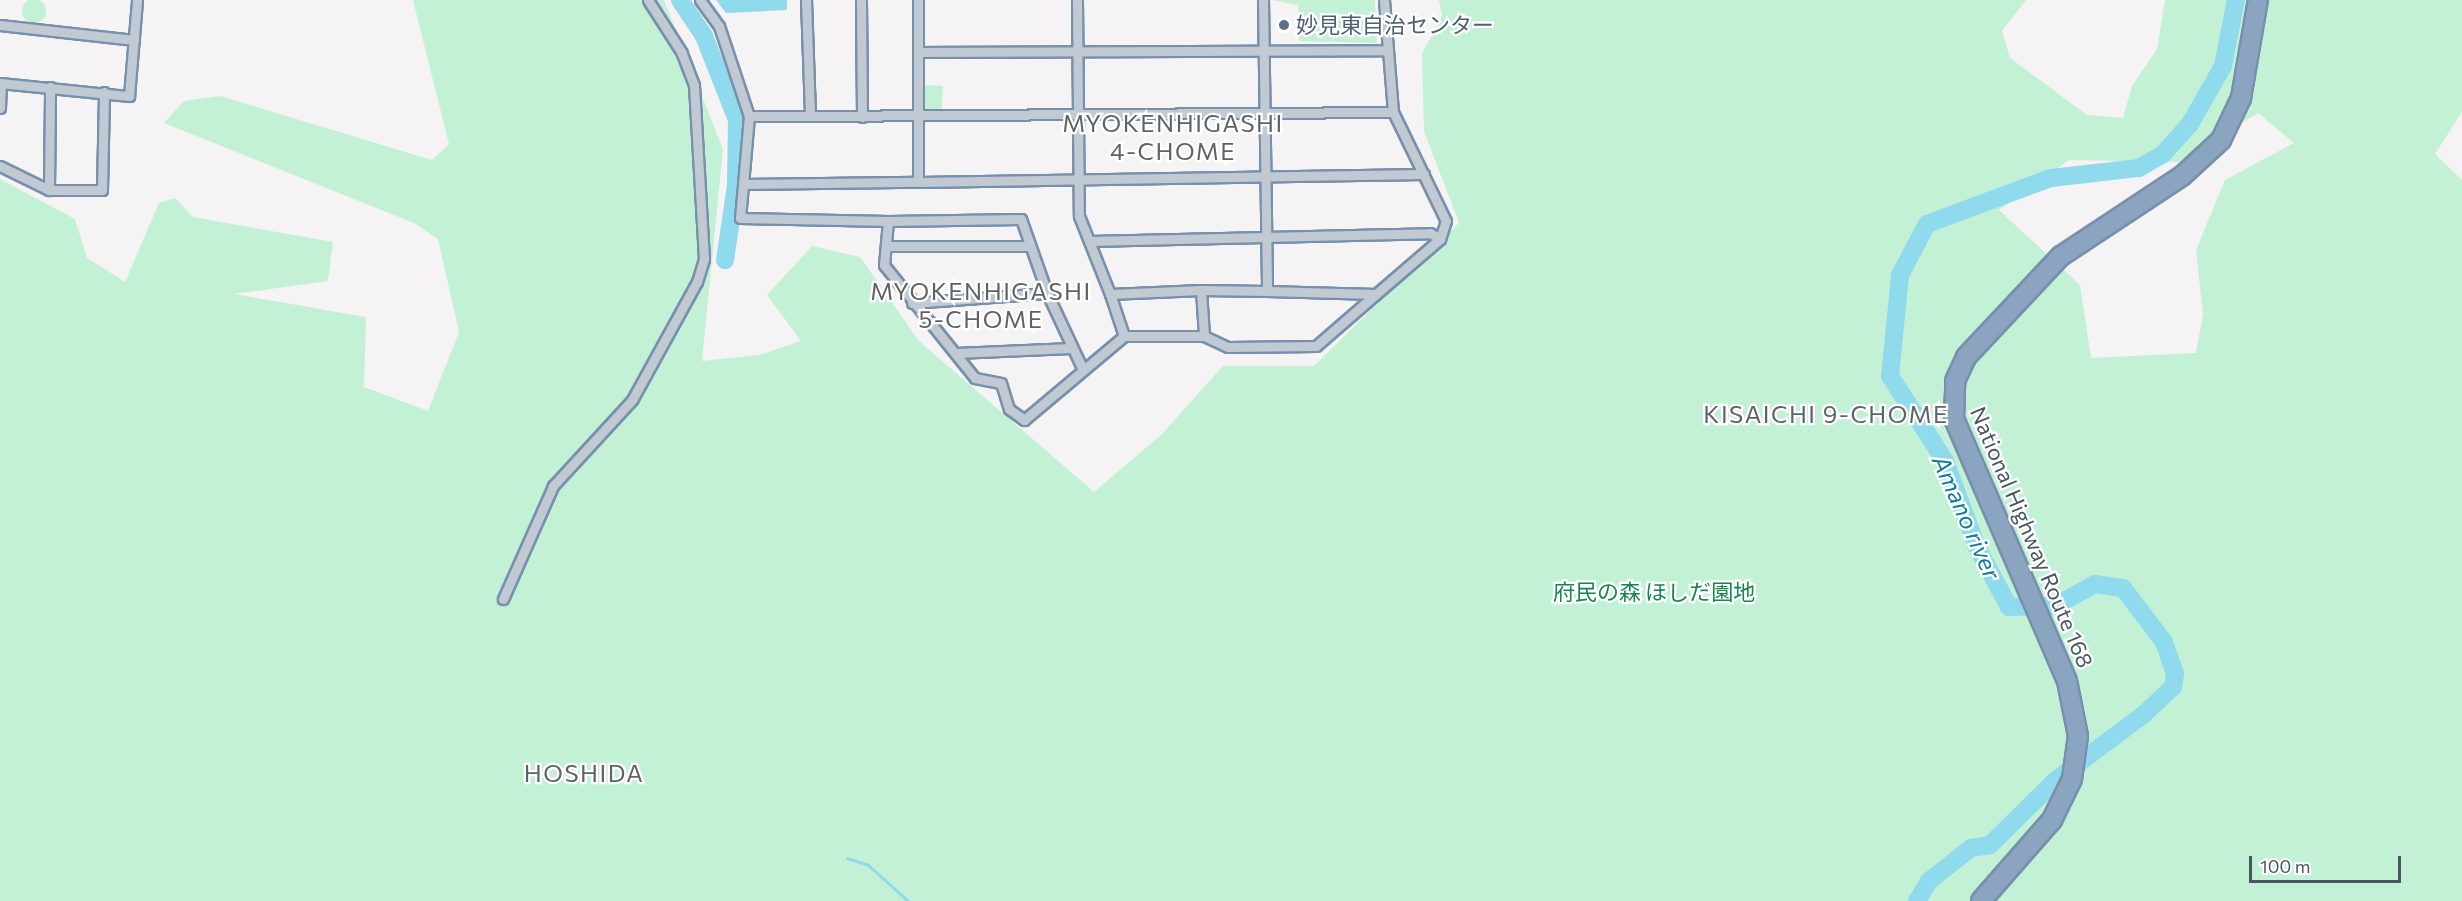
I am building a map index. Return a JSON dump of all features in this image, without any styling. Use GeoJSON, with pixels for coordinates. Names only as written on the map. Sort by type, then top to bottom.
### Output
{"type":"FeatureCollection","features":[{"type":"Feature","properties":{"kind":"highway","name":"National Highway Route 168"},"geometry":{"type":"LineString","coordinates":[[1980,901],[2033,844],[2063,800],[2078,736],[2075,705],[2041,620],[1954,419],[1959,372],[1984,337],[2061,256],[2182,176],[2221,140],[2241,98],[2258,0]]}},
{"type":"Feature","properties":{"kind":"street"},"geometry":{"type":"LineString","coordinates":[[0,108],[0,83],[129,96],[137,0]]}},
{"type":"Feature","properties":{"kind":"street"},"geometry":{"type":"LineString","coordinates":[[503,599],[553,486],[632,400],[698,282],[704,259],[694,85],[682,53],[648,0]]}},
{"type":"Feature","properties":{"kind":"street"},"geometry":{"type":"LineString","coordinates":[[700,0],[719,26],[749,116],[740,218],[888,221],[1021,219],[1047,293],[1083,370]]}},
{"type":"Feature","properties":{"kind":"street"},"geometry":{"type":"LineString","coordinates":[[806,0],[810,116]]}},
{"type":"Feature","properties":{"kind":"street"},"geometry":{"type":"LineString","coordinates":[[861,0],[862,117]]}},
{"type":"Feature","properties":{"kind":"street"},"geometry":{"type":"LineString","coordinates":[[918,0],[916,117],[918,182]]}},
{"type":"Feature","properties":{"kind":"street"},"geometry":{"type":"LineString","coordinates":[[1077,0],[1079,216],[1124,336]]}},
{"type":"Feature","properties":{"kind":"street"},"geometry":{"type":"LineString","coordinates":[[1263,0],[1268,291]]}},
{"type":"Feature","properties":{"kind":"street"},"geometry":{"type":"LineString","coordinates":[[888,221],[884,265],[912,303],[975,378],[1001,384],[1009,409],[1024,420],[1124,336],[1204,336],[1228,347],[1316,346],[1440,239],[1446,221],[1393,112],[1384,0]]}},
{"type":"Feature","properties":{"kind":"street"},"geometry":{"type":"LineString","coordinates":[[0,25],[134,40]]}},
{"type":"Feature","properties":{"kind":"street"},"geometry":{"type":"LineString","coordinates":[[918,52],[1387,50]]}},
{"type":"Feature","properties":{"kind":"street"},"geometry":{"type":"LineString","coordinates":[[49,190],[50,87]]}},
{"type":"Feature","properties":{"kind":"street"},"geometry":{"type":"LineString","coordinates":[[0,166],[49,190],[102,190],[104,92]]}},
{"type":"Feature","properties":{"kind":"street"},"geometry":{"type":"LineString","coordinates":[[749,116],[916,117],[1393,112]]}},
{"type":"Feature","properties":{"kind":"street"},"geometry":{"type":"LineString","coordinates":[[743,184],[1265,179],[1424,174]]}},
{"type":"Feature","properties":{"kind":"street"},"geometry":{"type":"LineString","coordinates":[[1089,240],[1430,233],[1440,239]]}},
{"type":"Feature","properties":{"kind":"street"},"geometry":{"type":"LineString","coordinates":[[886,246],[1029,246]]}},
{"type":"Feature","properties":{"kind":"street"},"geometry":{"type":"LineString","coordinates":[[1110,294],[1202,290],[1376,294]]}},
{"type":"Feature","properties":{"kind":"street"},"geometry":{"type":"LineString","coordinates":[[1202,290],[1204,336]]}},
{"type":"Feature","properties":{"kind":"street"},"geometry":{"type":"LineString","coordinates":[[912,303],[1047,293]]}},
{"type":"Feature","properties":{"kind":"street"},"geometry":{"type":"LineString","coordinates":[[956,353],[1071,348]]}},
{"type":"Feature","properties":{"kind":"green space"},"geometry":{"type":"Polygon","coordinates":[[[34,-1],[42,3],[46,11],[42,19],[34,23],[26,19],[22,11],[26,3],[34,-1]]]}},
{"type":"Feature","properties":{"kind":"green space","name":"府民の森 ほしだ園地"},"geometry":{"type":"Polygon","coordinates":[[[413,0],[664,0],[723,149],[702,361],[760,355],[801,341],[767,295],[812,246],[860,257],[919,341],[1094,492],[1161,435],[1223,366],[1314,366],[1459,223],[1424,131],[1422,54],[1442,16],[1439,0],[2026,0],[2002,31],[2010,58],[2087,115],[2123,118],[2132,86],[2157,49],[2165,0],[2462,0],[2462,112],[2435,154],[2462,180],[2462,901],[0,901],[0,179],[75,219],[87,258],[125,282],[159,203],[175,198],[193,217],[333,242],[328,281],[234,294],[366,317],[364,387],[428,411],[459,332],[438,239],[414,223],[164,123],[184,101],[220,96],[432,160],[449,144],[413,0]],[[2258,113],[2178,162],[2069,160],[1999,210],[2080,285],[2091,358],[2196,353],[2203,314],[2196,250],[2225,180],[2294,143],[2258,113]]]}},
{"type":"Feature","properties":{"kind":"green space"},"geometry":{"type":"Polygon","coordinates":[[[1271,0],[1375,0],[1377,43],[1299,41],[1298,5],[1271,0]]]}},
{"type":"Feature","properties":{"kind":"green space"},"geometry":{"type":"Polygon","coordinates":[[[922,85],[943,86],[942,110],[921,109],[922,85]]]}},
{"type":"Feature","properties":{"kind":"water"},"geometry":{"type":"Polygon","coordinates":[[[716,0],[787,0],[787,10],[726,13],[716,0]]]}},
{"type":"Feature","properties":{"kind":"waterway"},"geometry":{"type":"LineString","coordinates":[[680,0],[704,36],[737,120],[736,185],[725,260]]}},
{"type":"Feature","properties":{"kind":"waterway","name":"Amano river"},"geometry":{"type":"LineString","coordinates":[[1917,901],[1929,881],[1971,848],[1990,845],[2056,780],[2143,715],[2173,687],[2175,674],[2164,642],[2123,588],[2095,584],[2055,606],[2009,607],[1977,547],[1945,461],[1890,376],[1900,275],[1927,224],[2051,178],[2139,168],[2163,154],[2190,124],[2223,66],[2236,0]]}},
{"type":"Feature","properties":{"kind":"waterway"},"geometry":{"type":"LineString","coordinates":[[847,858],[868,865],[908,901]]}},
{"type":"Feature","properties":{"kind":"place","name":"妙見東自治センター"},"geometry":{"type":"Point","coordinates":[1284,25]}},
{"type":"Feature","properties":{"kind":"district","name":"MYOKENHIGASHI 4-CHOME"},"geometry":{"type":"Point","coordinates":[1173,137]}},
{"type":"Feature","properties":{"kind":"district","name":"MYOKENHIGASHI 5-CHOME"},"geometry":{"type":"Point","coordinates":[981,305]}},
{"type":"Feature","properties":{"kind":"district","name":"KISAICHI 9-CHOME"},"geometry":{"type":"Point","coordinates":[1826,414]}},
{"type":"Feature","properties":{"kind":"district","name":"HOSHIDA"},"geometry":{"type":"Point","coordinates":[584,773]}}]}
